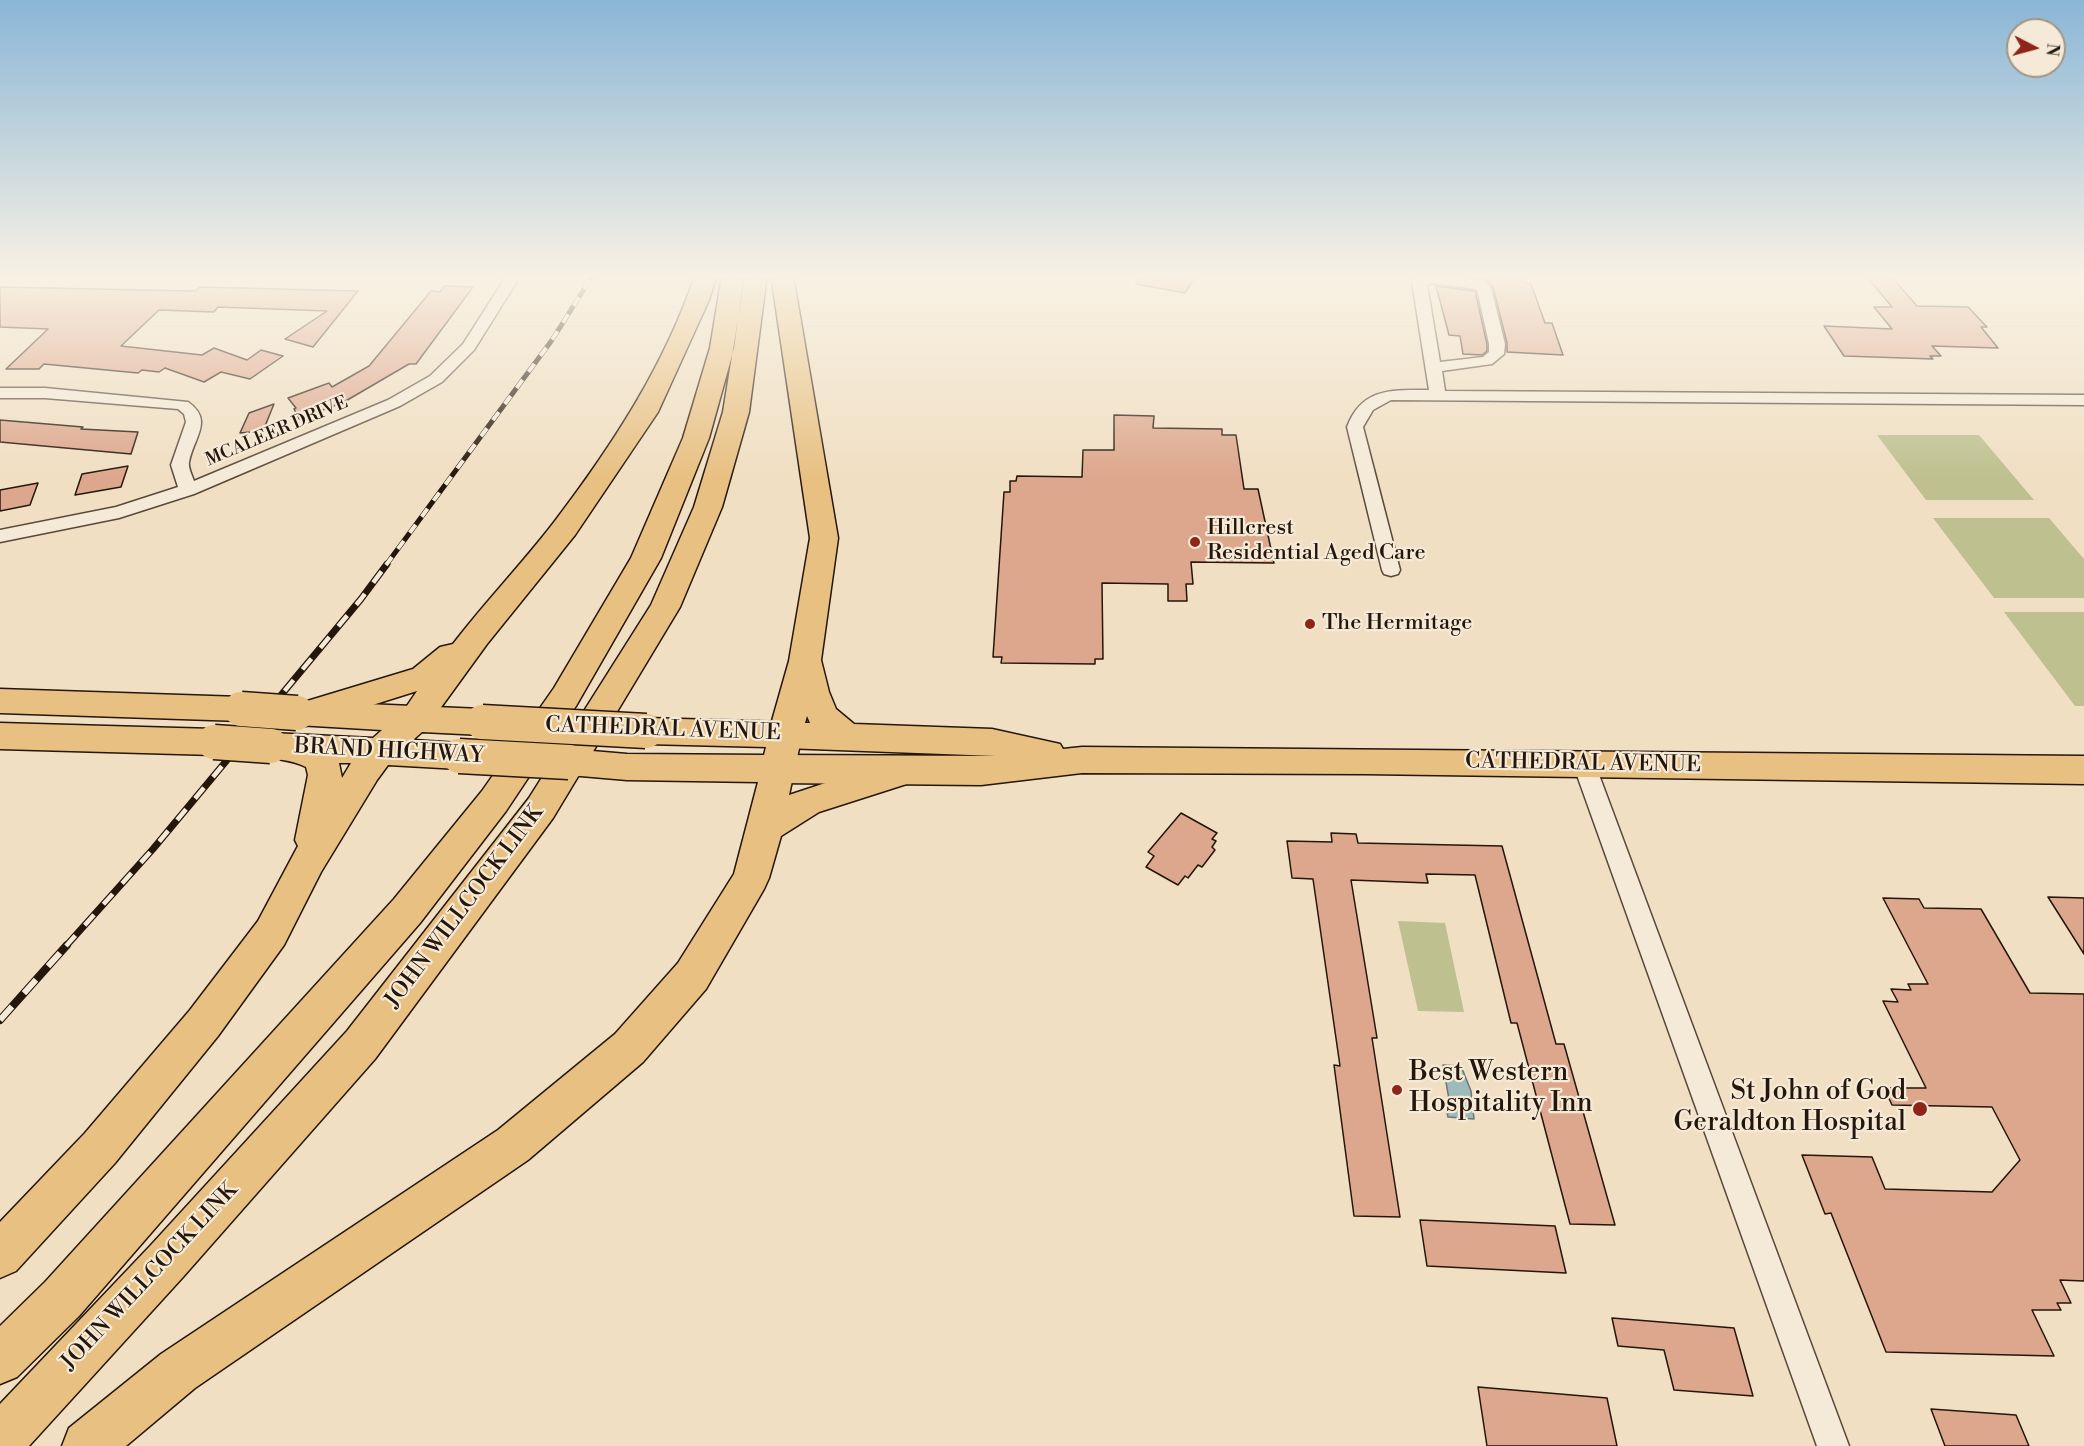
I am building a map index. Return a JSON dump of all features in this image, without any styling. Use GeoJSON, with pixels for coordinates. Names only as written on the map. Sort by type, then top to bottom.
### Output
{"type":"FeatureCollection","features":[{"type":"Feature","properties":{"kind":"main road"},"geometry":{"type":"LineString","coordinates":[[0,1256],[100,1148],[204,1023],[271,933],[308,861],[365,770],[414,719],[476,636],[565,528],[645,412],[678,342]]}},
{"type":"Feature","properties":{"kind":"main road","name":"JOHN WILLCOCK LINK"},"geometry":{"type":"LineString","coordinates":[[0,1360],[62,1299],[407,911],[494,801],[565,697],[646,558],[696,438],[723,342]]}},
{"type":"Feature","properties":{"kind":"main road","name":"JOHN WILLCOCK LINK"},"geometry":{"type":"LineString","coordinates":[[0,1440],[167,1261],[361,1045],[541,808],[665,606],[708,507],[736,412],[747,342]]}},
{"type":"Feature","properties":{"kind":"main road"},"geometry":{"type":"LineString","coordinates":[[87,1446],[178,1371],[513,1145],[629,1048],[692,976],[751,878],[805,661],[824,538],[793,342]]}},
{"type":"Feature","properties":{"kind":"main road"},"geometry":{"type":"LineString","coordinates":[[302,713],[424,677],[476,636]]}},
{"type":"Feature","properties":{"kind":"main road"},"geometry":{"type":"LineString","coordinates":[[805,661],[813,692],[823,716],[846,737]]}},
{"type":"Feature","properties":{"kind":"main road","name":"CATHEDRAL AVENUE"},"geometry":{"type":"LineString","coordinates":[[0,701],[241,710],[646,731],[992,742],[1082,760]]}},
{"type":"Feature","properties":{"kind":"main road","name":"BRAND HIGHWAY"},"geometry":{"type":"LineString","coordinates":[[0,735],[214,742],[627,766],[777,769]]}},
{"type":"Feature","properties":{"kind":"main road"},"geometry":{"type":"LineString","coordinates":[[285,747],[321,759],[326,775],[308,861]]}},
{"type":"Feature","properties":{"kind":"main road","name":"CATHEDRAL AVENUE"},"geometry":{"type":"LineString","coordinates":[[777,769],[981,771],[1082,760],[2084,770]]}},
{"type":"Feature","properties":{"kind":"main road"},"geometry":{"type":"LineString","coordinates":[[765,827],[807,802],[904,771]]}},
{"type":"Feature","properties":{"kind":"street","name":"MCALEER DRIVE"},"geometry":{"type":"LineString","coordinates":[[0,536],[119,512],[188,490],[394,403],[436,379],[471,342]]}},
{"type":"Feature","properties":{"kind":"street"},"geometry":{"type":"LineString","coordinates":[[1429,342],[1438,394]]}},
{"type":"Feature","properties":{"kind":"street"},"geometry":{"type":"LineString","coordinates":[[1433,368],[1487,361],[1496,354],[1497,342]]}},
{"type":"Feature","properties":{"kind":"street"},"geometry":{"type":"LineString","coordinates":[[0,393],[45,393],[182,405],[192,412],[194,422],[180,465],[188,490]]}},
{"type":"Feature","properties":{"kind":"street"},"geometry":{"type":"LineString","coordinates":[[1391,570],[1355,427],[1360,411],[1371,402],[1389,395],[2084,400]]}},
{"type":"Feature","properties":{"kind":"street"},"geometry":{"type":"LineString","coordinates":[[1584,764],[1833,1446]]}},
{"type":"Feature","properties":{"kind":"green space"},"geometry":{"type":"Polygon","coordinates":[[[1877,435],[1979,435],[2034,500],[1926,500],[1877,435]]]}},
{"type":"Feature","properties":{"kind":"green space"},"geometry":{"type":"Polygon","coordinates":[[[1933,518],[2049,518],[2084,559],[2084,598],[1994,598],[1933,518]]]}},
{"type":"Feature","properties":{"kind":"green space"},"geometry":{"type":"Polygon","coordinates":[[[2004,612],[2084,612],[2084,706],[2075,706],[2004,612]]]}},
{"type":"Feature","properties":{"kind":"green space"},"geometry":{"type":"Polygon","coordinates":[[[1398,921],[1445,923],[1464,1012],[1418,1011],[1398,921]]]}},
{"type":"Feature","properties":{"kind":"water"},"geometry":{"type":"Polygon","coordinates":[[[1443,1065],[1461,1066],[1471,1091],[1474,1119],[1448,1117],[1446,1108],[1450,1105],[1443,1065]]]}},
{"type":"Feature","properties":{"kind":"building"},"geometry":{"type":"Polygon","coordinates":[[[34,342],[125,342],[121,346],[202,355],[214,348],[247,360],[261,350],[283,356],[250,379],[221,372],[204,382],[165,368],[159,372],[142,370],[138,373],[44,364],[39,369],[6,369],[34,342]]]}},
{"type":"Feature","properties":{"kind":"building"},"geometry":{"type":"Polygon","coordinates":[[[297,342],[317,342],[313,347],[297,342]]]}},
{"type":"Feature","properties":{"kind":"building"},"geometry":{"type":"Polygon","coordinates":[[[388,342],[432,342],[416,364],[409,364],[344,402],[299,419],[294,409],[296,408],[288,398],[329,383],[332,387],[369,366],[388,342]]]}},
{"type":"Feature","properties":{"kind":"building"},"geometry":{"type":"Polygon","coordinates":[[[1461,342],[1487,342],[1487,351],[1482,355],[1463,354],[1461,342]]]}},
{"type":"Feature","properties":{"kind":"building"},"geometry":{"type":"Polygon","coordinates":[[[1559,342],[1563,355],[1507,352],[1507,343],[1559,342]]]}},
{"type":"Feature","properties":{"kind":"building"},"geometry":{"type":"Polygon","coordinates":[[[1835,342],[1994,342],[1998,348],[1932,346],[1941,356],[1930,356],[1933,359],[1844,356],[1835,342]]]}},
{"type":"Feature","properties":{"kind":"building"},"geometry":{"type":"Polygon","coordinates":[[[274,404],[263,431],[240,433],[249,413],[274,404]]]}},
{"type":"Feature","properties":{"kind":"building","name":"Hillcrest Residential Aged Care"},"geometry":{"type":"Polygon","coordinates":[[[1114,415],[1154,416],[1153,428],[1222,429],[1222,435],[1236,435],[1244,489],[1258,489],[1274,563],[1191,562],[1193,584],[1186,584],[1187,601],[1168,601],[1168,584],[1102,583],[1103,659],[1095,659],[1095,664],[1001,663],[1002,657],[993,657],[1004,492],[1010,492],[1010,481],[1016,481],[1017,476],[1082,477],[1083,450],[1114,450],[1114,415]]]}},
{"type":"Feature","properties":{"kind":"building"},"geometry":{"type":"Polygon","coordinates":[[[0,420],[83,427],[81,429],[138,432],[131,454],[0,442],[0,420]]]}},
{"type":"Feature","properties":{"kind":"building"},"geometry":{"type":"Polygon","coordinates":[[[128,466],[121,487],[75,495],[82,474],[128,466]]]}},
{"type":"Feature","properties":{"kind":"building"},"geometry":{"type":"Polygon","coordinates":[[[38,483],[30,505],[0,511],[0,490],[38,483]]]}},
{"type":"Feature","properties":{"kind":"building"},"geometry":{"type":"Polygon","coordinates":[[[1181,813],[1217,833],[1212,839],[1216,841],[1212,847],[1215,850],[1202,867],[1198,865],[1188,878],[1185,876],[1178,885],[1146,867],[1154,856],[1148,852],[1181,813]]]}},
{"type":"Feature","properties":{"kind":"building"},"geometry":{"type":"Polygon","coordinates":[[[1331,833],[1356,834],[1358,843],[1502,846],[1556,1044],[1564,1044],[1615,1225],[1570,1224],[1517,1023],[1511,1023],[1475,875],[1426,874],[1428,883],[1351,880],[1377,1038],[1372,1038],[1400,1217],[1354,1216],[1334,1065],[1340,1066],[1313,879],[1292,878],[1287,841],[1332,842],[1331,833]]]}},
{"type":"Feature","properties":{"kind":"building"},"geometry":{"type":"Polygon","coordinates":[[[2048,897],[2084,898],[2084,954],[2048,897]]]}},
{"type":"Feature","properties":{"kind":"building"},"geometry":{"type":"Polygon","coordinates":[[[1883,898],[1919,899],[1924,908],[1981,909],[2030,993],[2084,994],[2084,1281],[2060,1280],[2071,1303],[2057,1303],[2061,1310],[2032,1310],[2054,1356],[1886,1352],[1831,1213],[1825,1214],[1802,1155],[1872,1157],[1885,1189],[1992,1192],[2020,1160],[1992,1107],[1892,1105],[1884,1088],[1926,1088],[1883,1001],[1898,1002],[1891,989],[1911,990],[1908,984],[1928,984],[1883,898]]]}},
{"type":"Feature","properties":{"kind":"building"},"geometry":{"type":"Polygon","coordinates":[[[1420,1220],[1555,1226],[1566,1273],[1427,1266],[1420,1220]]]}},
{"type":"Feature","properties":{"kind":"building"},"geometry":{"type":"Polygon","coordinates":[[[1612,1318],[1734,1328],[1753,1396],[1674,1390],[1664,1350],[1618,1346],[1612,1318]]]}},
{"type":"Feature","properties":{"kind":"building"},"geometry":{"type":"Polygon","coordinates":[[[1478,1387],[1607,1398],[1617,1446],[1487,1446],[1478,1387]]]}},
{"type":"Feature","properties":{"kind":"building"},"geometry":{"type":"Polygon","coordinates":[[[1931,1409],[2016,1415],[2029,1446],[1945,1446],[1931,1409]]]}},
{"type":"Feature","properties":{"kind":"railway"},"geometry":{"type":"LineString","coordinates":[[386,565],[550,342]]}},
{"type":"Feature","properties":{"kind":"railway"},"geometry":{"type":"LineString","coordinates":[[66,946],[153,849],[361,599],[387,564]]}},
{"type":"Feature","properties":{"kind":"railway"},"geometry":{"type":"LineString","coordinates":[[0,1020],[67,945]]}},
{"type":"Feature","properties":{"kind":"place","name":"Hillcrest Residential Aged Care"},"geometry":{"type":"Point","coordinates":[1195,542]}},
{"type":"Feature","properties":{"kind":"place","name":"The Hermitage"},"geometry":{"type":"Point","coordinates":[1310,624]}},
{"type":"Feature","properties":{"kind":"place","name":"Best Western Hospitality Inn"},"geometry":{"type":"Point","coordinates":[1397,1090]}},
{"type":"Feature","properties":{"kind":"place","name":"St John of God Geraldton Hospital"},"geometry":{"type":"Point","coordinates":[1920,1109]}}]}
